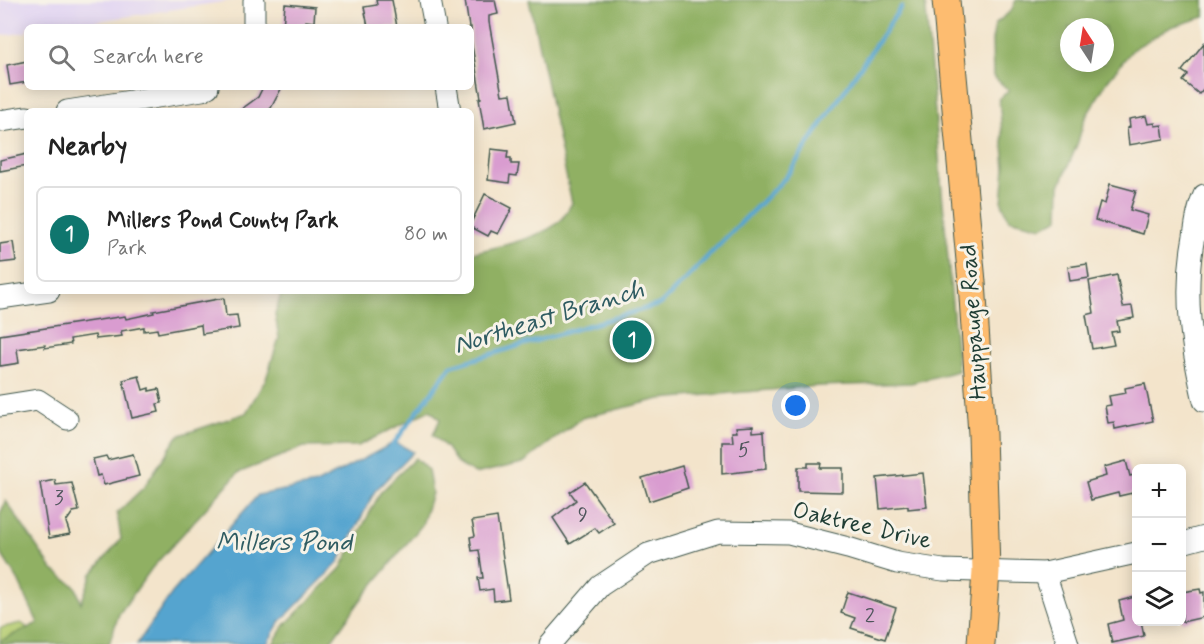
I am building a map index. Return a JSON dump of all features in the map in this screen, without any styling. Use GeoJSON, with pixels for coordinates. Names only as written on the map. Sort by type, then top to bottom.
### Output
{"type":"FeatureCollection","features":[{"type":"Feature","properties":{"kind":"main road","name":"Hauppauge Road"},"geometry":{"type":"LineString","coordinates":[[946,0],[972,282],[982,434],[986,571],[981,644]]}},
{"type":"Feature","properties":{"kind":"street"},"geometry":{"type":"LineString","coordinates":[[254,0],[254,24]]}},
{"type":"Feature","properties":{"kind":"street"},"geometry":{"type":"LineString","coordinates":[[430,0],[434,24]]}},
{"type":"Feature","properties":{"kind":"street"},"geometry":{"type":"LineString","coordinates":[[86,108],[202,90]]}},
{"type":"Feature","properties":{"kind":"street"},"geometry":{"type":"LineString","coordinates":[[446,90],[450,108]]}},
{"type":"Feature","properties":{"kind":"street"},"geometry":{"type":"LineString","coordinates":[[0,121],[24,117]]}},
{"type":"Feature","properties":{"kind":"street"},"geometry":{"type":"LineString","coordinates":[[1204,195],[1199,206],[1190,256],[1188,299],[1193,354],[1204,402]]}},
{"type":"Feature","properties":{"kind":"street"},"geometry":{"type":"LineString","coordinates":[[0,298],[28,294]]}},
{"type":"Feature","properties":{"kind":"street"},"geometry":{"type":"LineString","coordinates":[[0,406],[38,400],[66,419]]}},
{"type":"Feature","properties":{"kind":"street","name":"Oaktree Drive"},"geometry":{"type":"LineString","coordinates":[[550,644],[600,586],[648,554],[718,532],[789,533],[897,563],[943,570],[1045,573],[1132,554]]}},
{"type":"Feature","properties":{"kind":"street"},"geometry":{"type":"LineString","coordinates":[[1186,542],[1204,537]]}},
{"type":"Feature","properties":{"kind":"street"},"geometry":{"type":"LineString","coordinates":[[1045,573],[1068,644]]}},
{"type":"Feature","properties":{"kind":"shaded area"},"geometry":{"type":"Polygon","coordinates":[[[0,0],[235,0],[79,24],[24,24],[24,32],[0,36],[0,0]]]}},
{"type":"Feature","properties":{"kind":"green space"},"geometry":{"type":"Polygon","coordinates":[[[529,0],[925,0],[958,371],[911,383],[819,386],[660,399],[582,418],[523,463],[475,474],[457,463],[447,448],[433,435],[440,419],[430,410],[358,446],[304,447],[238,473],[152,568],[119,614],[109,644],[0,644],[0,641],[38,623],[18,580],[0,552],[0,514],[6,501],[52,569],[76,587],[81,603],[92,574],[121,539],[117,513],[144,487],[178,436],[246,413],[266,379],[279,338],[275,314],[281,294],[474,294],[474,252],[506,245],[544,231],[562,219],[572,203],[529,0]]]}},
{"type":"Feature","properties":{"kind":"green space"},"geometry":{"type":"Polygon","coordinates":[[[1016,0],[1204,0],[1204,17],[1171,27],[1133,49],[1108,80],[1084,120],[1078,142],[1060,186],[1059,218],[1042,227],[1009,219],[1002,203],[1005,168],[999,98],[1009,91],[993,76],[992,41],[995,24],[1011,11],[1016,0]]]}},
{"type":"Feature","properties":{"kind":"green space"},"geometry":{"type":"Polygon","coordinates":[[[415,458],[428,470],[432,493],[422,525],[360,601],[329,644],[273,644],[283,627],[341,568],[380,493],[415,458]]]}},
{"type":"Feature","properties":{"kind":"green space"},"geometry":{"type":"Polygon","coordinates":[[[21,623],[50,644],[0,644],[0,628],[21,623]]]}},
{"type":"Feature","properties":{"kind":"water","name":"Millers Pond"},"geometry":{"type":"Polygon","coordinates":[[[395,442],[413,452],[375,491],[338,563],[279,623],[267,644],[137,644],[172,593],[258,495],[316,484],[395,442]]]}},
{"type":"Feature","properties":{"kind":"building"},"geometry":{"type":"Polygon","coordinates":[[[376,0],[392,0],[396,24],[367,24],[364,7],[377,5],[376,0]]]}},
{"type":"Feature","properties":{"kind":"building"},"geometry":{"type":"Polygon","coordinates":[[[465,0],[495,0],[498,14],[489,16],[489,22],[502,95],[511,94],[516,122],[484,129],[474,57],[474,24],[469,24],[465,0]]]}},
{"type":"Feature","properties":{"kind":"building"},"geometry":{"type":"Polygon","coordinates":[[[285,4],[315,7],[314,22],[283,24],[285,4]]]}},
{"type":"Feature","properties":{"kind":"building"},"geometry":{"type":"Polygon","coordinates":[[[1204,43],[1204,88],[1199,94],[1183,81],[1188,75],[1182,71],[1204,43]]]}},
{"type":"Feature","properties":{"kind":"building"},"geometry":{"type":"Polygon","coordinates":[[[24,62],[24,83],[10,85],[7,65],[24,62]]]}},
{"type":"Feature","properties":{"kind":"building"},"geometry":{"type":"Polygon","coordinates":[[[262,90],[280,90],[271,108],[243,108],[258,97],[262,90]]]}},
{"type":"Feature","properties":{"kind":"building"},"geometry":{"type":"Polygon","coordinates":[[[1146,116],[1148,124],[1162,125],[1164,139],[1129,145],[1127,128],[1130,127],[1129,119],[1146,116]]]}},
{"type":"Feature","properties":{"kind":"building"},"geometry":{"type":"Polygon","coordinates":[[[491,149],[508,151],[507,158],[511,158],[511,164],[519,164],[517,176],[510,175],[509,183],[488,180],[491,149]]]}},
{"type":"Feature","properties":{"kind":"building"},"geometry":{"type":"Polygon","coordinates":[[[24,155],[24,167],[0,171],[0,160],[24,155]]]}},
{"type":"Feature","properties":{"kind":"building"},"geometry":{"type":"Polygon","coordinates":[[[1110,184],[1136,191],[1130,210],[1148,215],[1143,234],[1095,220],[1100,202],[1105,204],[1110,184]]]}},
{"type":"Feature","properties":{"kind":"building"},"geometry":{"type":"Polygon","coordinates":[[[485,194],[512,208],[498,234],[491,231],[488,236],[474,229],[474,217],[485,194]]]}},
{"type":"Feature","properties":{"kind":"building"},"geometry":{"type":"Polygon","coordinates":[[[13,242],[16,261],[0,263],[0,244],[13,242]]]}},
{"type":"Feature","properties":{"kind":"building"},"geometry":{"type":"Polygon","coordinates":[[[1087,264],[1089,278],[1070,281],[1068,267],[1087,264]]]}},
{"type":"Feature","properties":{"kind":"building"},"geometry":{"type":"Polygon","coordinates":[[[1117,275],[1123,307],[1132,306],[1134,318],[1117,321],[1119,331],[1111,332],[1114,345],[1092,349],[1086,315],[1094,313],[1089,281],[1117,275]]]}},
{"type":"Feature","properties":{"kind":"building"},"geometry":{"type":"Polygon","coordinates":[[[224,298],[226,316],[237,315],[239,328],[202,334],[201,325],[158,333],[157,329],[144,331],[144,327],[121,331],[122,336],[96,339],[95,335],[70,339],[71,344],[17,349],[19,363],[0,366],[0,335],[125,316],[126,319],[154,313],[153,311],[224,298]]]}},
{"type":"Feature","properties":{"kind":"building"},"geometry":{"type":"Polygon","coordinates":[[[139,376],[143,390],[159,389],[162,403],[157,404],[159,412],[132,418],[123,380],[139,376]]]}},
{"type":"Feature","properties":{"kind":"building"},"geometry":{"type":"Polygon","coordinates":[[[1145,384],[1153,421],[1115,429],[1114,422],[1108,423],[1105,406],[1111,405],[1109,396],[1126,393],[1125,388],[1145,384]]]}},
{"type":"Feature","properties":{"kind":"building"},"geometry":{"type":"Polygon","coordinates":[[[753,426],[753,432],[764,431],[766,469],[722,474],[722,442],[733,442],[732,432],[737,432],[736,427],[753,426]]]}},
{"type":"Feature","properties":{"kind":"building"},"geometry":{"type":"Polygon","coordinates":[[[133,454],[139,476],[104,485],[101,475],[97,476],[93,459],[106,456],[108,460],[133,454]]]}},
{"type":"Feature","properties":{"kind":"building"},"geometry":{"type":"Polygon","coordinates":[[[1126,461],[1130,476],[1132,476],[1132,493],[1119,496],[1118,493],[1091,500],[1086,482],[1106,476],[1104,467],[1126,461]]]}},
{"type":"Feature","properties":{"kind":"building"},"geometry":{"type":"Polygon","coordinates":[[[808,463],[821,463],[820,468],[843,468],[843,492],[798,491],[798,467],[808,467],[808,463]]]}},
{"type":"Feature","properties":{"kind":"building"},"geometry":{"type":"Polygon","coordinates":[[[682,466],[688,488],[649,501],[642,478],[682,466]]]}},
{"type":"Feature","properties":{"kind":"building"},"geometry":{"type":"Polygon","coordinates":[[[923,473],[927,507],[908,509],[908,506],[880,509],[877,478],[923,473]]]}},
{"type":"Feature","properties":{"kind":"building"},"geometry":{"type":"Polygon","coordinates":[[[55,480],[56,485],[72,483],[79,511],[73,512],[66,522],[70,534],[49,538],[40,483],[55,480]]]}},
{"type":"Feature","properties":{"kind":"building"},"geometry":{"type":"Polygon","coordinates":[[[585,482],[614,523],[599,533],[595,528],[570,544],[553,518],[576,500],[570,492],[585,482]]]}},
{"type":"Feature","properties":{"kind":"building"},"geometry":{"type":"Polygon","coordinates":[[[497,517],[509,599],[494,601],[493,589],[480,591],[478,578],[483,578],[479,550],[472,551],[470,537],[475,536],[472,521],[497,517]]]}},
{"type":"Feature","properties":{"kind":"building"},"geometry":{"type":"Polygon","coordinates":[[[1200,589],[1201,593],[1204,592],[1204,617],[1186,621],[1186,591],[1200,589]]]}},
{"type":"Feature","properties":{"kind":"building"},"geometry":{"type":"Polygon","coordinates":[[[848,592],[896,608],[885,639],[851,628],[855,618],[841,613],[848,592]]]}},
{"type":"Feature","properties":{"kind":"building"},"geometry":{"type":"Polygon","coordinates":[[[1132,598],[1132,626],[1142,626],[1144,636],[1112,643],[1108,624],[1123,620],[1119,601],[1132,598]]]}},
{"type":"Feature","properties":{"kind":"waterway","name":"Northeast Branch"},"geometry":{"type":"LineString","coordinates":[[392,446],[451,366],[661,304],[786,177],[901,7]]}},
{"type":"Feature","properties":{"kind":"place","name":"Millers Pond County Park"},"geometry":{"type":"Point","coordinates":[632,340]}}]}
